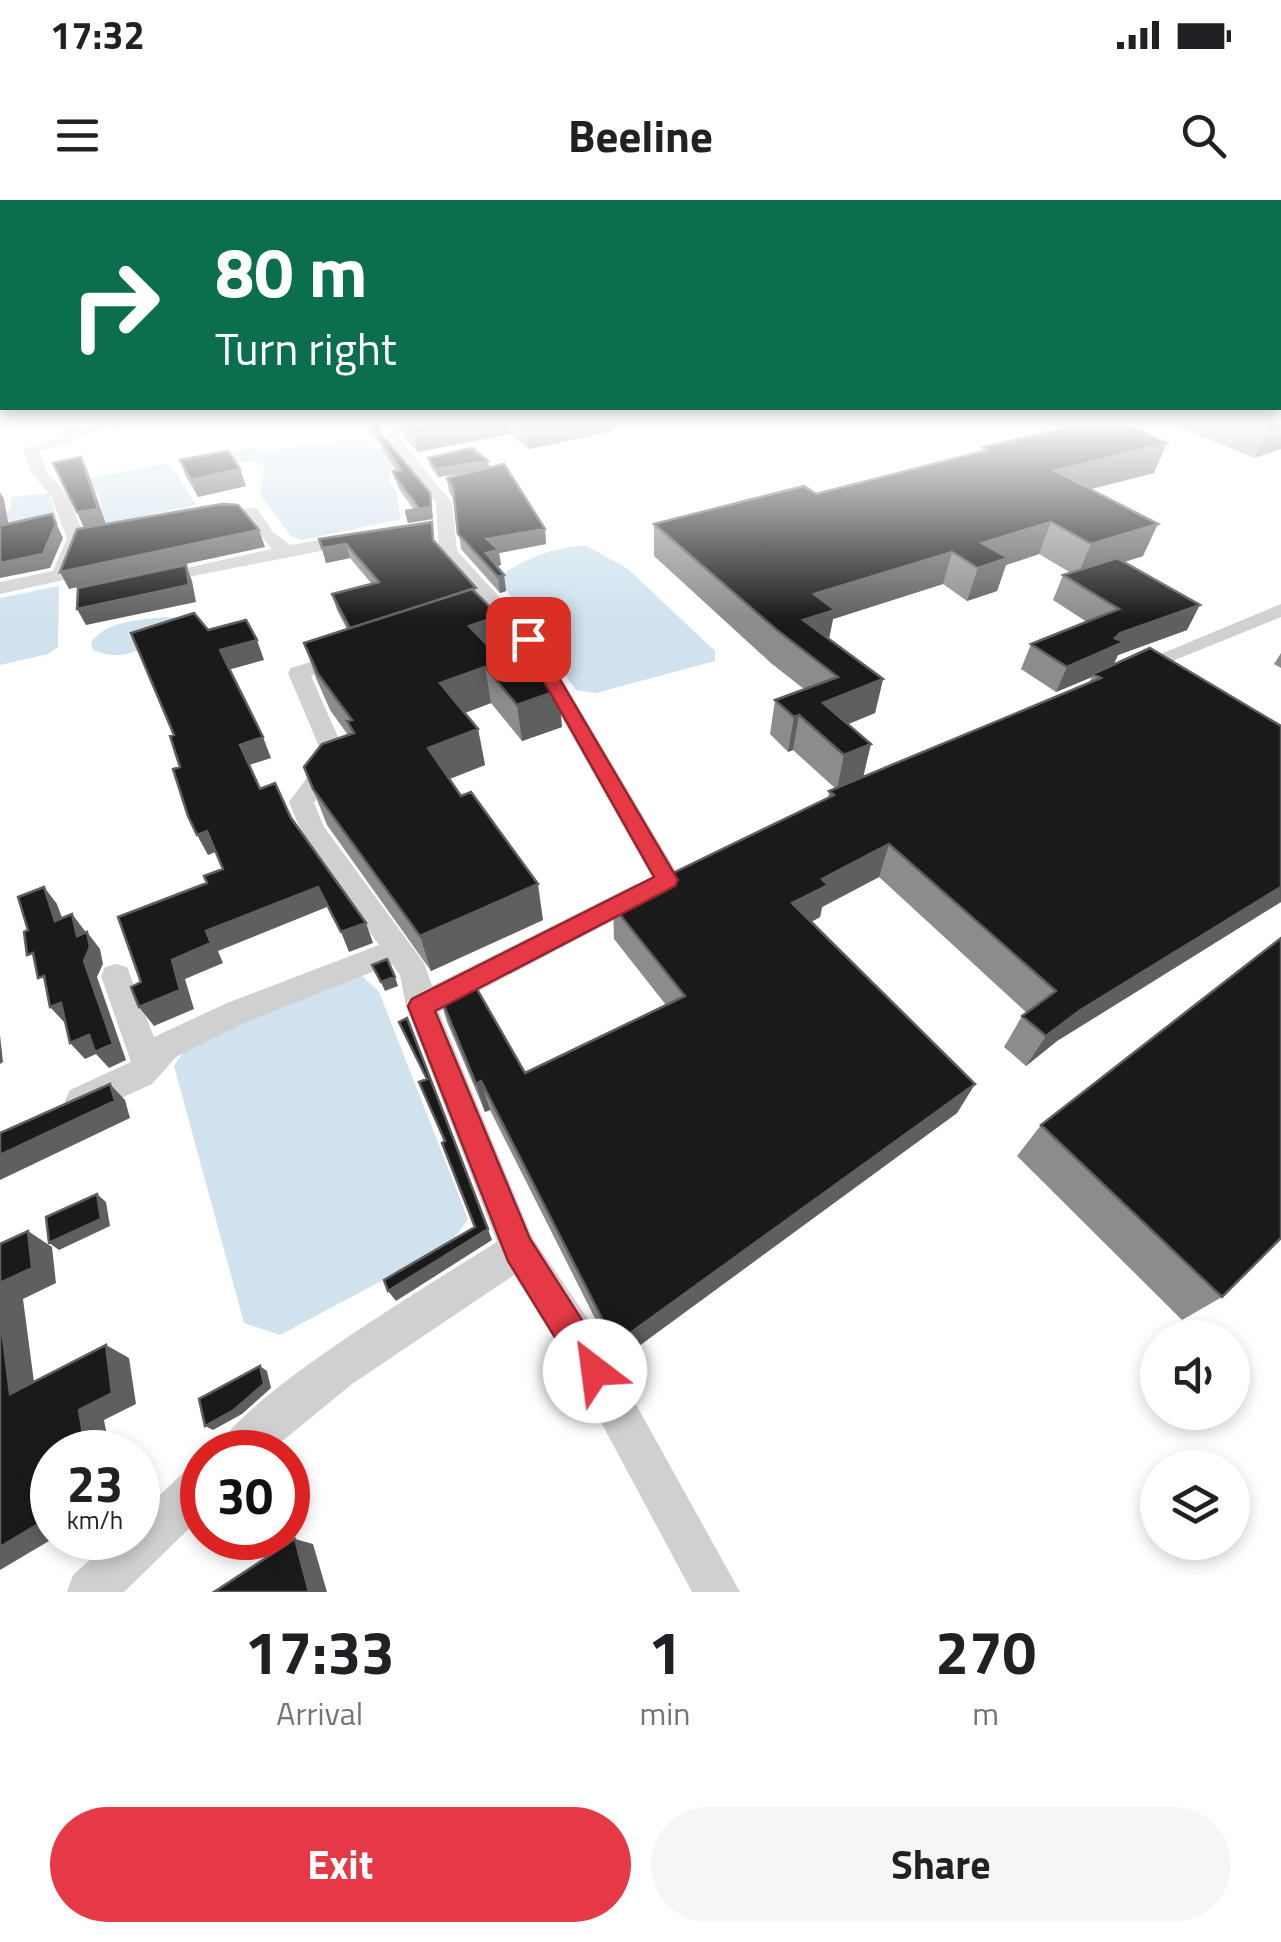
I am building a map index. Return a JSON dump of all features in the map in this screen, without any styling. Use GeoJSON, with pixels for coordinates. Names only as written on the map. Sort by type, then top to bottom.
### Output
{"type":"FeatureCollection","features":[{"type":"Feature","properties":{"kind":"street"},"geometry":{"type":"LineString","coordinates":[[0,588],[61,575],[86,536],[54,489]]}},
{"type":"Feature","properties":{"kind":"street"},"geometry":{"type":"LineString","coordinates":[[421,1006],[676,876],[528,639],[448,552],[438,526],[444,504],[438,489]]}},
{"type":"Feature","properties":{"kind":"street"},"geometry":{"type":"LineString","coordinates":[[190,519],[250,513],[267,536],[286,551]]}},
{"type":"Feature","properties":{"kind":"street"},"geometry":{"type":"LineString","coordinates":[[138,584],[286,551],[376,536]]}},
{"type":"Feature","properties":{"kind":"street"},"geometry":{"type":"LineString","coordinates":[[443,625],[497,607]]}},
{"type":"Feature","properties":{"kind":"street"},"geometry":{"type":"LineString","coordinates":[[1098,686],[1281,610]]}},
{"type":"Feature","properties":{"kind":"street"},"geometry":{"type":"LineString","coordinates":[[371,649],[299,673],[334,758],[302,802],[312,830],[414,972],[421,1006],[519,1250],[578,1339],[716,1592]]}},
{"type":"Feature","properties":{"kind":"street"},"geometry":{"type":"LineString","coordinates":[[1134,669],[1166,689]]}},
{"type":"Feature","properties":{"kind":"street"},"geometry":{"type":"LineString","coordinates":[[48,1116],[140,1074],[166,1047],[238,1012],[398,950]]}},
{"type":"Feature","properties":{"kind":"street"},"geometry":{"type":"LineString","coordinates":[[116,976],[148,1066]]}},
{"type":"Feature","properties":{"kind":"street"},"geometry":{"type":"LineString","coordinates":[[261,1430],[397,1327],[519,1250]]}},
{"type":"Feature","properties":{"kind":"street"},"geometry":{"type":"LineString","coordinates":[[90,1592],[180,1507]]}},
{"type":"Feature","properties":{"kind":"water"},"geometry":{"type":"Polygon","coordinates":[[[93,489],[186,489],[196,505],[105,524],[99,496],[93,489]]]}},
{"type":"Feature","properties":{"kind":"water"},"geometry":{"type":"Polygon","coordinates":[[[261,489],[394,489],[401,519],[302,540],[291,536],[260,494],[261,489]]]}},
{"type":"Feature","properties":{"kind":"water"},"geometry":{"type":"Polygon","coordinates":[[[49,493],[58,523],[0,534],[0,519],[10,510],[12,497],[49,493]]]}},
{"type":"Feature","properties":{"kind":"water"},"geometry":{"type":"Polygon","coordinates":[[[587,546],[628,569],[715,651],[715,661],[596,693],[576,690],[498,578],[540,555],[587,546]]]}},
{"type":"Feature","properties":{"kind":"water"},"geometry":{"type":"Polygon","coordinates":[[[59,586],[58,647],[48,654],[0,665],[0,598],[59,586]]]}},
{"type":"Feature","properties":{"kind":"water"},"geometry":{"type":"Polygon","coordinates":[[[176,618],[179,623],[139,650],[117,655],[93,650],[91,642],[106,629],[176,618]]]}},
{"type":"Feature","properties":{"kind":"water"},"geometry":{"type":"Polygon","coordinates":[[[362,976],[379,992],[468,1219],[449,1245],[280,1335],[244,1323],[174,1066],[192,1039],[362,976]]]}},
{"type":"Feature","properties":{"kind":"building"},"geometry":{"type":"Polygon","coordinates":[[[66,489],[91,489],[98,509],[77,512],[66,489]]]}},
{"type":"Feature","properties":{"kind":"building"},"geometry":{"type":"Polygon","coordinates":[[[404,489],[427,489],[430,493],[431,507],[420,509],[404,489]]]}},
{"type":"Feature","properties":{"kind":"building"},"geometry":{"type":"Polygon","coordinates":[[[453,489],[520,489],[545,529],[487,539],[499,550],[486,553],[504,575],[498,577],[458,534],[453,489]]]}},
{"type":"Feature","properties":{"kind":"building"},"geometry":{"type":"Polygon","coordinates":[[[792,489],[808,489],[816,494],[836,489],[1090,489],[1158,524],[1091,544],[1051,522],[982,543],[1008,558],[978,568],[952,552],[814,594],[835,610],[803,620],[883,679],[823,703],[871,744],[844,755],[799,715],[794,717],[775,700],[838,677],[654,524],[792,489]]]}},
{"type":"Feature","properties":{"kind":"building"},"geometry":{"type":"Polygon","coordinates":[[[222,504],[238,505],[259,530],[60,572],[77,529],[222,504]]]}},
{"type":"Feature","properties":{"kind":"building"},"geometry":{"type":"Polygon","coordinates":[[[0,505],[3,525],[52,514],[56,524],[43,554],[0,563],[0,505]]]}},
{"type":"Feature","properties":{"kind":"building"},"geometry":{"type":"Polygon","coordinates":[[[432,522],[433,540],[476,588],[350,628],[332,594],[379,582],[346,544],[322,548],[319,539],[432,522]]]}},
{"type":"Feature","properties":{"kind":"building"},"geometry":{"type":"Polygon","coordinates":[[[1117,558],[1200,605],[1120,633],[1115,638],[1124,642],[1067,667],[1031,644],[1119,609],[1063,575],[1117,558]]]}},
{"type":"Feature","properties":{"kind":"building"},"geometry":{"type":"Polygon","coordinates":[[[186,565],[189,585],[77,609],[78,588],[186,565]]]}},
{"type":"Feature","properties":{"kind":"building"},"geometry":{"type":"Polygon","coordinates":[[[472,589],[499,616],[469,626],[502,660],[526,652],[559,690],[517,705],[485,667],[440,683],[478,729],[428,748],[461,796],[471,792],[538,884],[420,936],[313,789],[304,767],[322,744],[354,733],[347,721],[352,720],[318,674],[304,643],[472,589]]]}},
{"type":"Feature","properties":{"kind":"building"},"geometry":{"type":"Polygon","coordinates":[[[194,613],[208,630],[246,620],[257,640],[220,650],[263,737],[240,745],[260,789],[275,783],[291,818],[366,923],[341,932],[318,887],[206,931],[211,943],[172,960],[180,990],[139,1007],[131,987],[141,982],[118,917],[207,883],[204,876],[223,869],[207,831],[197,835],[188,816],[173,769],[180,767],[170,736],[174,735],[131,633],[194,613]]]}},
{"type":"Feature","properties":{"kind":"building"},"geometry":{"type":"Polygon","coordinates":[[[1150,648],[1281,726],[1281,887],[1079,1011],[1046,1036],[1022,1016],[1056,991],[889,844],[822,879],[828,885],[792,903],[975,1084],[615,1344],[481,1081],[476,1084],[438,991],[470,977],[525,1073],[685,996],[613,906],[643,892],[640,889],[834,795],[829,791],[1101,678],[1093,674],[1150,648]]]}},
{"type":"Feature","properties":{"kind":"building"},"geometry":{"type":"Polygon","coordinates":[[[44,887],[55,921],[72,914],[77,936],[87,932],[90,947],[84,961],[113,1044],[95,1052],[89,1035],[70,1043],[61,1003],[50,1007],[44,976],[38,978],[33,953],[27,955],[24,932],[28,930],[18,897],[44,887]]]}},
{"type":"Feature","properties":{"kind":"building"},"geometry":{"type":"Polygon","coordinates":[[[1281,938],[1281,1238],[1222,1297],[1041,1125],[1281,938]]]}},
{"type":"Feature","properties":{"kind":"building"},"geometry":{"type":"Polygon","coordinates":[[[387,959],[395,977],[381,982],[372,965],[387,959]]]}},
{"type":"Feature","properties":{"kind":"building"},"geometry":{"type":"Polygon","coordinates":[[[407,1018],[488,1229],[388,1291],[384,1280],[475,1227],[419,1082],[427,1079],[399,1022],[407,1018]]]}},
{"type":"Feature","properties":{"kind":"building"},"geometry":{"type":"Polygon","coordinates":[[[110,1084],[115,1101],[0,1155],[0,1133],[110,1084]]]}},
{"type":"Feature","properties":{"kind":"building"},"geometry":{"type":"Polygon","coordinates":[[[97,1194],[101,1219],[49,1243],[46,1217],[97,1194]]]}},
{"type":"Feature","properties":{"kind":"building"},"geometry":{"type":"Polygon","coordinates":[[[28,1231],[32,1268],[0,1283],[0,1244],[28,1231]]]}},
{"type":"Feature","properties":{"kind":"building"},"geometry":{"type":"Polygon","coordinates":[[[0,1313],[10,1394],[106,1345],[112,1393],[79,1410],[82,1430],[30,1430],[30,1529],[0,1547],[0,1313]]]}},
{"type":"Feature","properties":{"kind":"building"},"geometry":{"type":"Polygon","coordinates":[[[260,1366],[264,1384],[234,1410],[205,1426],[199,1399],[260,1366]]]}},
{"type":"Feature","properties":{"kind":"building"},"geometry":{"type":"Polygon","coordinates":[[[263,1560],[301,1560],[309,1592],[214,1592],[263,1560]]]}},
{"type":"Feature","properties":{"kind":"route"},"geometry":{"type":"LineString","coordinates":[[528,639],[667,880],[421,1006],[519,1250],[595,1371]]}}]}
